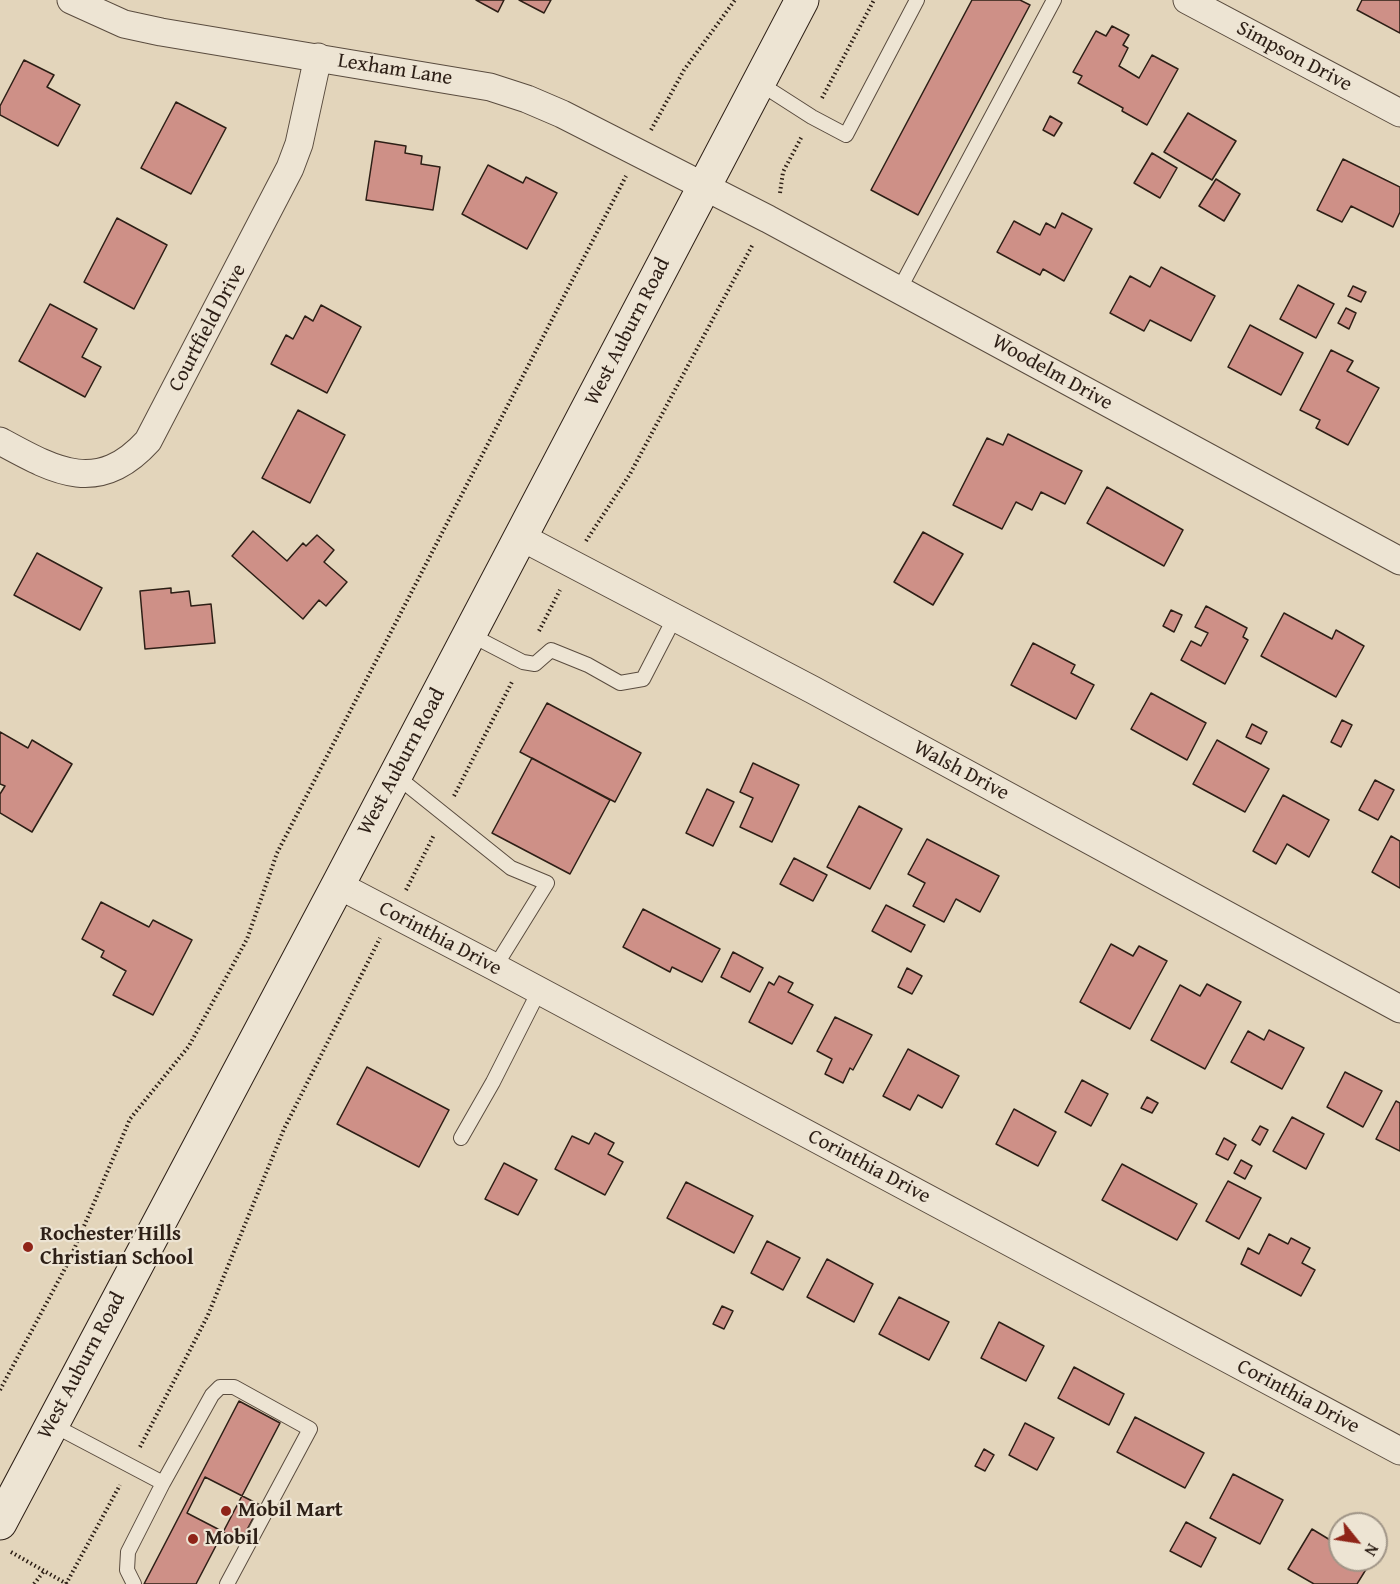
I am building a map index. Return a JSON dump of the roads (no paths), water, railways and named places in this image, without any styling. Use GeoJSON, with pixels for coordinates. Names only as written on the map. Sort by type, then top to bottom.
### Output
{"type":"FeatureCollection","features":[{"type":"Feature","properties":{"kind":"main road","name":"West Auburn Road"},"geometry":{"type":"LineString","coordinates":[[5,1537],[51,1424],[338,885],[802,0]]}},
{"type":"Feature","properties":{"kind":"street","name":"Lexham Lane"},"geometry":{"type":"LineString","coordinates":[[71,0],[124,24],[160,32],[490,87],[562,114],[704,186]]}},
{"type":"Feature","properties":{"kind":"street","name":"Simpson Drive"},"geometry":{"type":"LineString","coordinates":[[1187,0],[1400,114]]}},
{"type":"Feature","properties":{"kind":"street","name":"Courtfield Drive"},"geometry":{"type":"LineString","coordinates":[[0,441],[62,472],[90,474],[109,470],[124,462],[148,441],[290,168],[299,144],[318,57]]}},
{"type":"Feature","properties":{"kind":"street","name":"Woodelm Drive"},"geometry":{"type":"LineString","coordinates":[[704,186],[1400,561]]}},
{"type":"Feature","properties":{"kind":"street","name":"Walsh Drive"},"geometry":{"type":"LineString","coordinates":[[521,537],[675,617],[1400,1009]]}},
{"type":"Feature","properties":{"kind":"street","name":"Corinthia Drive"},"geometry":{"type":"LineString","coordinates":[[338,885],[1400,1451]]}},
{"type":"Feature","properties":{"kind":"lane"},"geometry":{"type":"LineString","coordinates":[[759,83],[812,117],[846,135],[917,0]]}},
{"type":"Feature","properties":{"kind":"lane"},"geometry":{"type":"LineString","coordinates":[[900,290],[1054,0]]}},
{"type":"Feature","properties":{"kind":"lane"},"geometry":{"type":"LineString","coordinates":[[469,634],[523,662],[535,664],[551,650],[588,665],[620,683],[643,679],[675,617]]}},
{"type":"Feature","properties":{"kind":"lane"},"geometry":{"type":"LineString","coordinates":[[395,775],[511,868],[547,883],[495,967]]}},
{"type":"Feature","properties":{"kind":"lane"},"geometry":{"type":"LineString","coordinates":[[461,1138],[493,1082],[539,991]]}},
{"type":"Feature","properties":{"kind":"lane"},"geometry":{"type":"LineString","coordinates":[[134,1584],[127,1570],[128,1552],[163,1483],[212,1395],[220,1387],[234,1387],[310,1429],[227,1584]]}},
{"type":"Feature","properties":{"kind":"lane"},"geometry":{"type":"LineString","coordinates":[[51,1424],[163,1483]]}},
{"type":"Feature","properties":{"kind":"place","name":"Rochester Hills Christian School"},"geometry":{"type":"Point","coordinates":[28,1247]}},
{"type":"Feature","properties":{"kind":"place","name":"Mobil Mart"},"geometry":{"type":"Point","coordinates":[226,1511]}},
{"type":"Feature","properties":{"kind":"place","name":"Mobil"},"geometry":{"type":"Point","coordinates":[193,1539]}}]}
